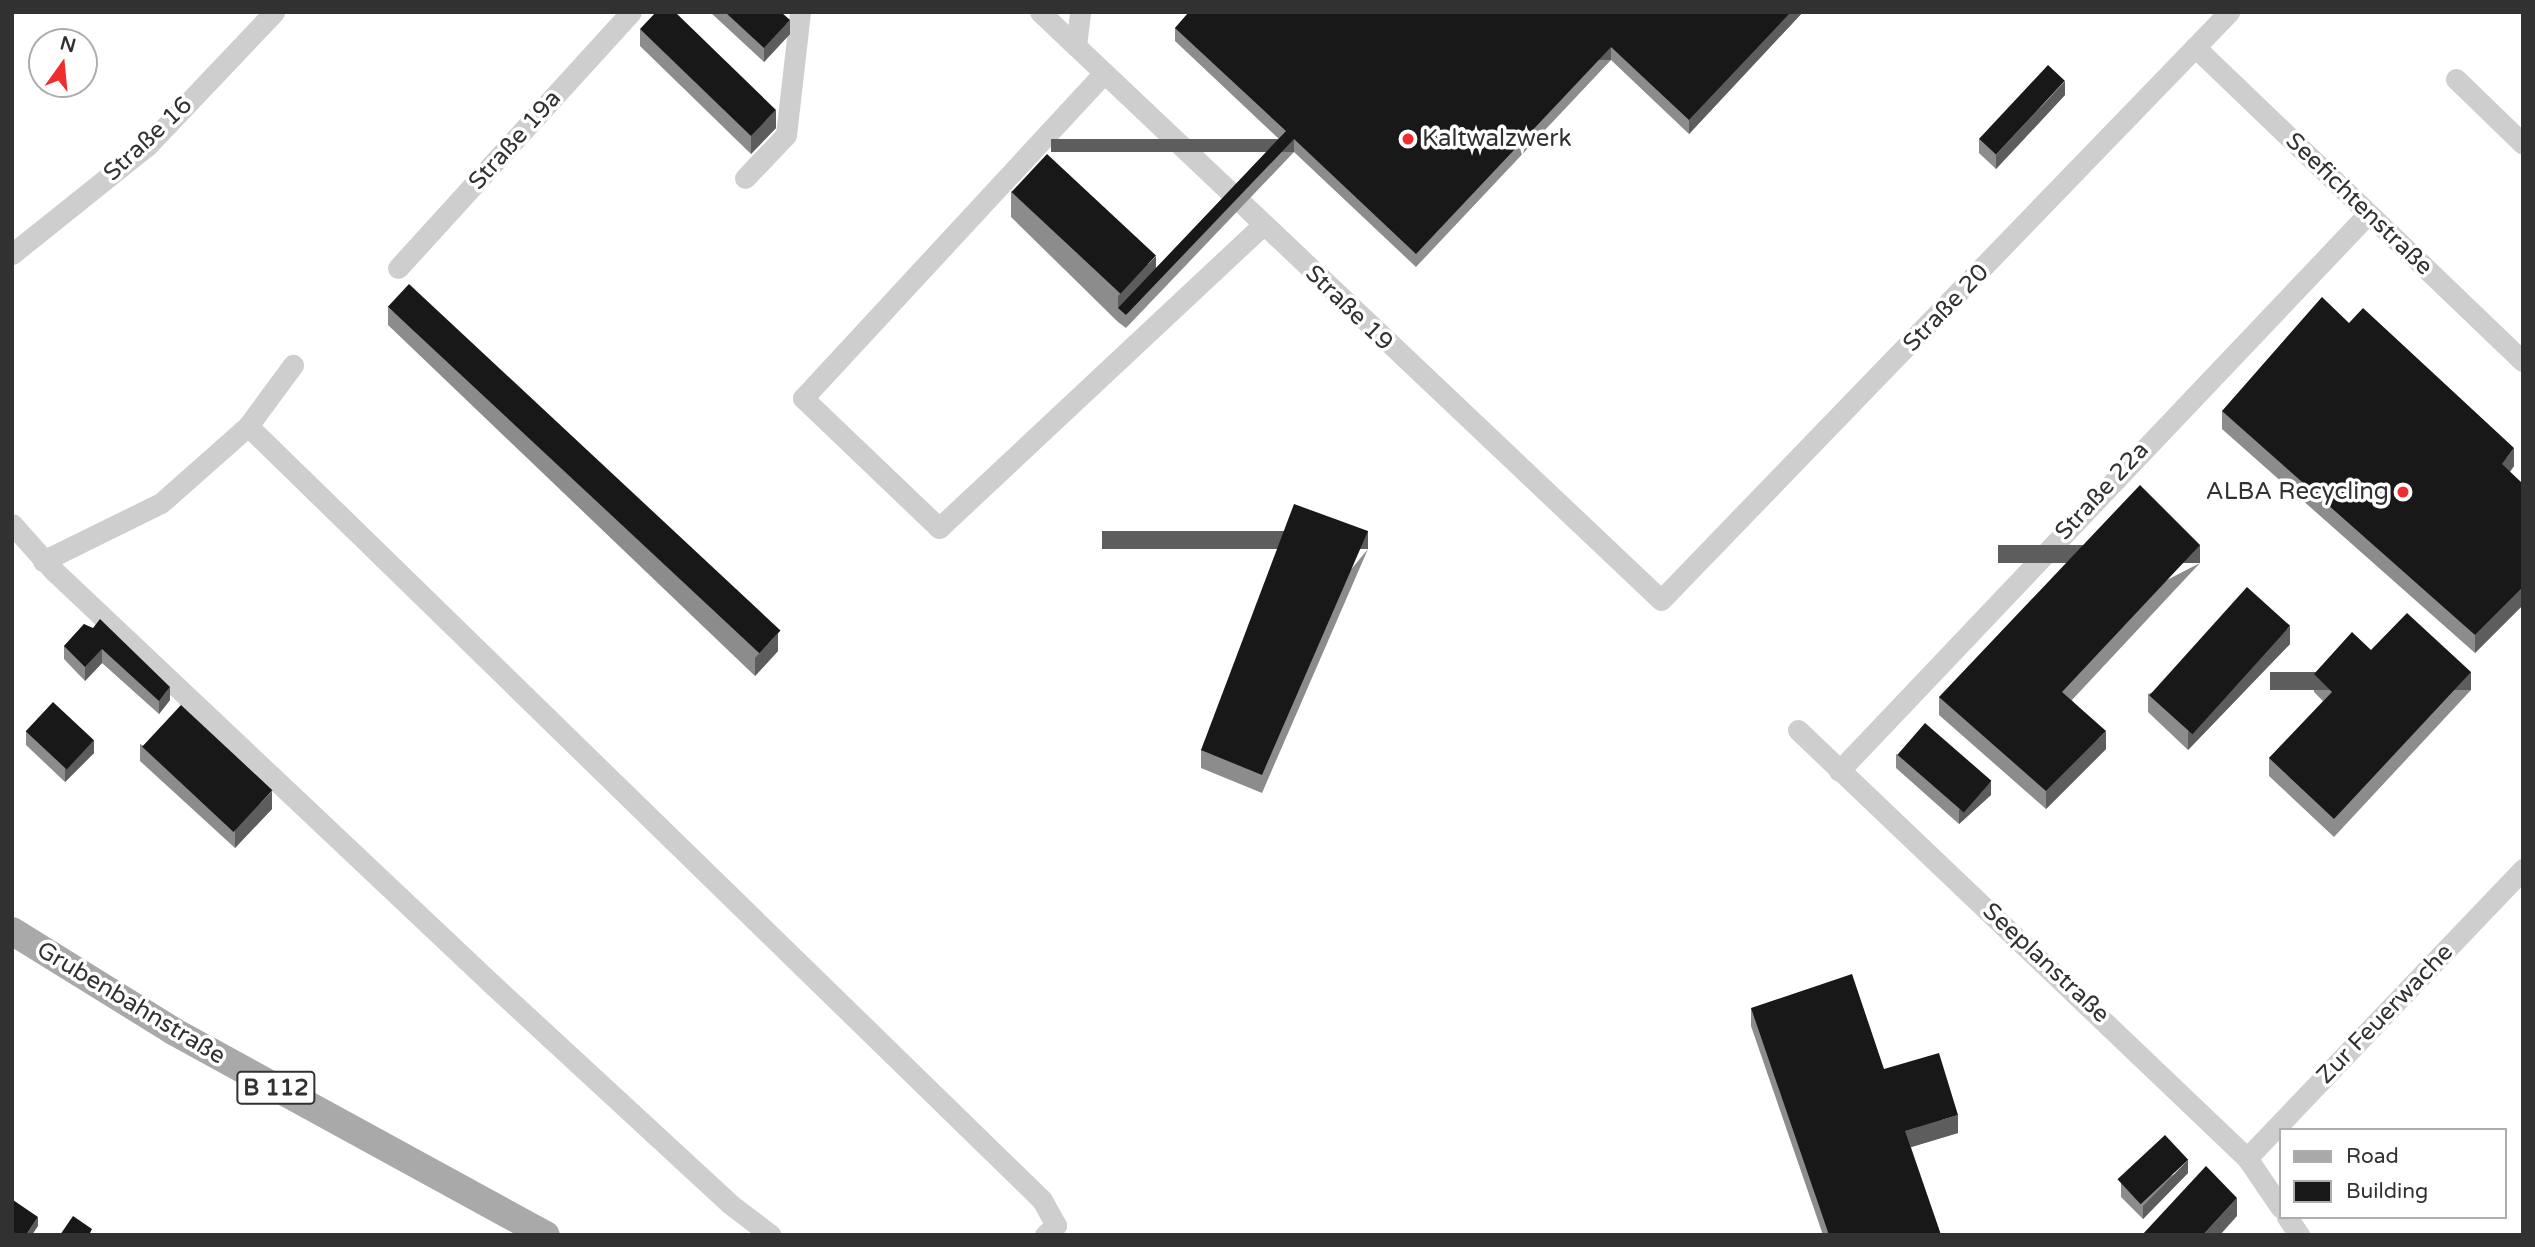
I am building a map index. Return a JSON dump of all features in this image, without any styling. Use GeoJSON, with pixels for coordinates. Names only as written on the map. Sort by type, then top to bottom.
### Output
{"type":"FeatureCollection","features":[{"type":"Feature","properties":{"kind":"main road","name":"Grubenbahnstraße"},"geometry":{"type":"LineString","coordinates":[[12,931],[173,1031],[546,1235]]}},
{"type":"Feature","properties":{"kind":"street","name":"Straße 16"},"geometry":{"type":"LineString","coordinates":[[12,254],[147,146],[274,12]]}},
{"type":"Feature","properties":{"kind":"street","name":"Straße 19a"},"geometry":{"type":"LineString","coordinates":[[398,268],[631,12]]}},
{"type":"Feature","properties":{"kind":"street"},"geometry":{"type":"LineString","coordinates":[[745,178],[786,135],[800,12]]}},
{"type":"Feature","properties":{"kind":"street","name":"Straße 19"},"geometry":{"type":"LineString","coordinates":[[1040,12],[1262,226],[1661,600]]}},
{"type":"Feature","properties":{"kind":"street"},"geometry":{"type":"LineString","coordinates":[[1076,46],[1080,12]]}},
{"type":"Feature","properties":{"kind":"street","name":"Straße 20"},"geometry":{"type":"LineString","coordinates":[[1661,600],[2229,12]]}},
{"type":"Feature","properties":{"kind":"street","name":"Seefichtenstraße"},"geometry":{"type":"LineString","coordinates":[[2195,47],[2523,361]]}},
{"type":"Feature","properties":{"kind":"street"},"geometry":{"type":"LineString","coordinates":[[1104,73],[803,398],[939,528],[1262,226]]}},
{"type":"Feature","properties":{"kind":"street"},"geometry":{"type":"LineString","coordinates":[[2456,79],[2523,144]]}},
{"type":"Feature","properties":{"kind":"street","name":"Straße 22a"},"geometry":{"type":"LineString","coordinates":[[1839,771],[2368,214]]}},
{"type":"Feature","properties":{"kind":"street"},"geometry":{"type":"LineString","coordinates":[[43,561],[161,503],[248,426],[293,365]]}},
{"type":"Feature","properties":{"kind":"street"},"geometry":{"type":"LineString","coordinates":[[248,426],[1042,1200],[1056,1225],[1045,1235]]}},
{"type":"Feature","properties":{"kind":"street"},"geometry":{"type":"LineString","coordinates":[[12,524],[43,561],[514,1005],[730,1204],[771,1235]]}},
{"type":"Feature","properties":{"kind":"street","name":"Seeplanstraße"},"geometry":{"type":"LineString","coordinates":[[1798,730],[2101,1014],[2247,1158],[2280,1207]]}},
{"type":"Feature","properties":{"kind":"street","name":"Zur Feuerwache"},"geometry":{"type":"LineString","coordinates":[[2247,1158],[2523,869]]}},
{"type":"Feature","properties":{"kind":"street"},"geometry":{"type":"LineString","coordinates":[[2288,1219],[2299,1235]]}},
{"type":"Feature","properties":{"kind":"building"},"geometry":{"type":"Polygon","coordinates":[[[656,12],[675,12],[776,110],[751,136],[640,29],[656,12]]]}},
{"type":"Feature","properties":{"kind":"building"},"geometry":{"type":"Polygon","coordinates":[[[725,12],[781,12],[790,20],[764,48],[725,12]]]}},
{"type":"Feature","properties":{"kind":"building","name":"Kaltwalzwerk"},"geometry":{"type":"Polygon","coordinates":[[[1189,12],[1791,12],[1689,120],[1611,47],[1416,254],[1294,139],[1126,315],[1118,308],[1286,131],[1175,28],[1189,12]]]}},
{"type":"Feature","properties":{"kind":"building"},"geometry":{"type":"Polygon","coordinates":[[[2048,65],[2065,81],[1996,155],[1979,139],[2048,65]]]}},
{"type":"Feature","properties":{"kind":"building"},"geometry":{"type":"Polygon","coordinates":[[[1047,154],[1156,256],[1121,294],[1012,192],[1047,154]]]}},
{"type":"Feature","properties":{"kind":"building"},"geometry":{"type":"Polygon","coordinates":[[[409,284],[781,630],[759,653],[388,307],[409,284]]]}},
{"type":"Feature","properties":{"kind":"building","name":"ALBA Recycling"},"geometry":{"type":"Polygon","coordinates":[[[2322,297],[2349,323],[2363,308],[2514,448],[2502,464],[2523,484],[2523,587],[2475,635],[2222,411],[2322,297]]]}},
{"type":"Feature","properties":{"kind":"building"},"geometry":{"type":"Polygon","coordinates":[[[2140,485],[2200,545],[2062,692],[2106,731],[2046,791],[1939,697],[2140,485]]]}},
{"type":"Feature","properties":{"kind":"building"},"geometry":{"type":"Polygon","coordinates":[[[1294,504],[1368,531],[1262,775],[1201,750],[1294,504]]]}},
{"type":"Feature","properties":{"kind":"building"},"geometry":{"type":"Polygon","coordinates":[[[2247,587],[2290,626],[2192,734],[2149,695],[2247,587]]]}},
{"type":"Feature","properties":{"kind":"building"},"geometry":{"type":"Polygon","coordinates":[[[2407,613],[2471,672],[2334,819],[2269,758],[2332,692],[2314,674],[2352,632],[2371,650],[2407,613]]]}},
{"type":"Feature","properties":{"kind":"building"},"geometry":{"type":"Polygon","coordinates":[[[100,619],[170,687],[159,701],[102,649],[85,667],[64,646],[84,624],[93,628],[100,619]]]}},
{"type":"Feature","properties":{"kind":"building"},"geometry":{"type":"Polygon","coordinates":[[[53,702],[94,740],[67,769],[26,731],[53,702]]]}},
{"type":"Feature","properties":{"kind":"building"},"geometry":{"type":"Polygon","coordinates":[[[181,705],[272,790],[234,832],[142,747],[181,705]]]}},
{"type":"Feature","properties":{"kind":"building"},"geometry":{"type":"Polygon","coordinates":[[[1925,723],[1991,781],[1964,812],[1897,755],[1925,723]]]}},
{"type":"Feature","properties":{"kind":"building"},"geometry":{"type":"Polygon","coordinates":[[[1852,974],[1884,1069],[1939,1053],[1958,1115],[1905,1131],[1941,1235],[1829,1235],[1751,1008],[1852,974]]]}},
{"type":"Feature","properties":{"kind":"building"},"geometry":{"type":"Polygon","coordinates":[[[2165,1135],[2188,1160],[2141,1204],[2117,1179],[2165,1135]]]}},
{"type":"Feature","properties":{"kind":"building"},"geometry":{"type":"Polygon","coordinates":[[[2206,1166],[2237,1198],[2203,1235],[2142,1235],[2206,1166]]]}},
{"type":"Feature","properties":{"kind":"building"},"geometry":{"type":"Polygon","coordinates":[[[13,1200],[38,1217],[26,1235],[17,1235],[12,1231],[13,1200]]]}},
{"type":"Feature","properties":{"kind":"building"},"geometry":{"type":"Polygon","coordinates":[[[73,1216],[92,1229],[89,1235],[60,1235],[73,1216]]]}},
{"type":"Feature","properties":{"kind":"place","name":"Kaltwalzwerk"},"geometry":{"type":"Point","coordinates":[1408,139]}},
{"type":"Feature","properties":{"kind":"place","name":"ALBA Recycling"},"geometry":{"type":"Point","coordinates":[2403,492]}}]}
